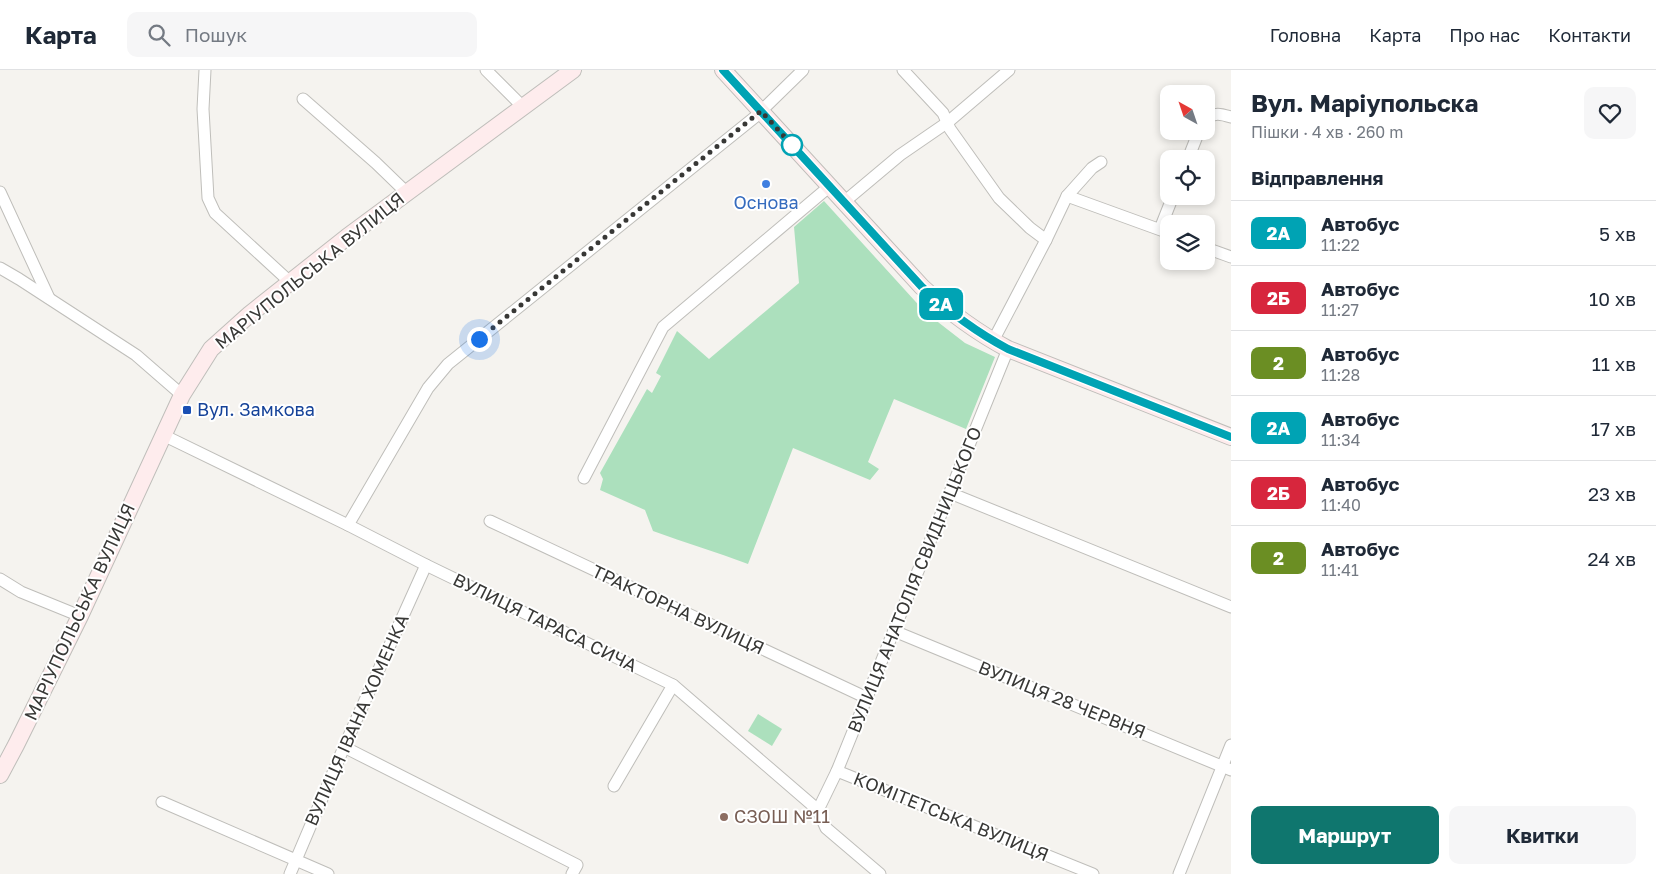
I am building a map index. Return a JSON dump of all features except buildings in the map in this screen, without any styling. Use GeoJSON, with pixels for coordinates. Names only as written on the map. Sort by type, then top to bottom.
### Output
{"type":"FeatureCollection","features":[{"type":"Feature","properties":{"kind":"main road","name":"МАРІУПОЛЬСЬКА ВУЛИЦЯ"},"geometry":{"type":"LineString","coordinates":[[0,775],[80,616],[182,395],[202,362],[216,344],[290,282],[573,70]]}},
{"type":"Feature","properties":{"kind":"main road"},"geometry":{"type":"LineString","coordinates":[[723,70],[922,287],[946,309],[1008,349],[1231,437]]}},
{"type":"Feature","properties":{"kind":"street"},"geometry":{"type":"LineString","coordinates":[[205,70],[203,109],[210,206],[215,213],[290,282]]}},
{"type":"Feature","properties":{"kind":"street"},"geometry":{"type":"LineString","coordinates":[[486,70],[523,106]]}},
{"type":"Feature","properties":{"kind":"street"},"geometry":{"type":"LineString","coordinates":[[348,525],[428,388],[448,364],[761,111],[803,70]]}},
{"type":"Feature","properties":{"kind":"street"},"geometry":{"type":"LineString","coordinates":[[903,70],[944,113],[950,129],[999,198],[1030,228],[1046,240]]}},
{"type":"Feature","properties":{"kind":"street"},"geometry":{"type":"LineString","coordinates":[[844,202],[900,155],[948,122],[1009,70]]}},
{"type":"Feature","properties":{"kind":"street"},"geometry":{"type":"LineString","coordinates":[[303,100],[376,163],[407,193]]}},
{"type":"Feature","properties":{"kind":"street"},"geometry":{"type":"LineString","coordinates":[[1215,114],[1219,113],[1231,116]]}},
{"type":"Feature","properties":{"kind":"street"},"geometry":{"type":"LineString","coordinates":[[993,341],[1067,196],[1092,168],[1101,162]]}},
{"type":"Feature","properties":{"kind":"street"},"geometry":{"type":"LineString","coordinates":[[584,478],[663,326],[830,186]]}},
{"type":"Feature","properties":{"kind":"street"},"geometry":{"type":"LineString","coordinates":[[0,192],[50,299]]}},
{"type":"Feature","properties":{"kind":"street"},"geometry":{"type":"LineString","coordinates":[[1067,196],[1160,230]]}},
{"type":"Feature","properties":{"kind":"street"},"geometry":{"type":"LineString","coordinates":[[1215,252],[1231,258]]}},
{"type":"Feature","properties":{"kind":"street"},"geometry":{"type":"LineString","coordinates":[[0,268],[136,355],[182,395]]}},
{"type":"Feature","properties":{"kind":"street","name":"ВУЛИЦЯ АНАТОЛІЯ СВИДНИЦЬКОГО"},"geometry":{"type":"LineString","coordinates":[[818,810],[837,771],[1008,349]]}},
{"type":"Feature","properties":{"kind":"street","name":"ВУЛИЦЯ ТАРАСА СИЧА"},"geometry":{"type":"LineString","coordinates":[[164,435],[673,685],[818,810],[826,828],[880,874]]}},
{"type":"Feature","properties":{"kind":"street"},"geometry":{"type":"LineString","coordinates":[[950,493],[1231,607]]}},
{"type":"Feature","properties":{"kind":"street","name":"ТРАКТОРНА ВУЛИЦЯ"},"geometry":{"type":"LineString","coordinates":[[490,521],[867,698]]}},
{"type":"Feature","properties":{"kind":"street","name":"ВУЛИЦЯ ІВАНА ХОМЕНКА"},"geometry":{"type":"LineString","coordinates":[[290,874],[344,747],[426,565]]}},
{"type":"Feature","properties":{"kind":"street"},"geometry":{"type":"LineString","coordinates":[[0,579],[21,592],[80,616]]}},
{"type":"Feature","properties":{"kind":"street","name":"ВУЛИЦЯ 28 ЧЕРВНЯ"},"geometry":{"type":"LineString","coordinates":[[894,631],[1227,768]]}},
{"type":"Feature","properties":{"kind":"street"},"geometry":{"type":"LineString","coordinates":[[614,786],[673,685]]}},
{"type":"Feature","properties":{"kind":"street"},"geometry":{"type":"LineString","coordinates":[[1179,874],[1227,768],[1231,744]]}},
{"type":"Feature","properties":{"kind":"street"},"geometry":{"type":"LineString","coordinates":[[344,747],[575,869]]}},
{"type":"Feature","properties":{"kind":"street","name":"КОМІТЕТСЬКА ВУЛИЦЯ"},"geometry":{"type":"LineString","coordinates":[[837,771],[1093,874]]}},
{"type":"Feature","properties":{"kind":"street"},"geometry":{"type":"LineString","coordinates":[[162,802],[328,874]]}},
{"type":"Feature","properties":{"kind":"green space"},"geometry":{"type":"Polygon","coordinates":[[[824,201],[925,312],[965,343],[995,357],[966,429],[894,399],[868,462],[879,469],[870,480],[793,448],[748,564],[653,531],[645,510],[600,490],[603,479],[600,473],[647,389],[652,393],[661,376],[656,373],[677,331],[709,359],[799,283],[794,227],[824,201]]]}},
{"type":"Feature","properties":{"kind":"green space"},"geometry":{"type":"Polygon","coordinates":[[[758,714],[782,729],[772,746],[748,731],[758,714]]]}},
{"type":"Feature","properties":{"kind":"bus line","name":"2А"},"geometry":{"type":"LineString","coordinates":[[723,70],[922,287],[946,309],[1008,349],[1231,437]]}},
{"type":"Feature","properties":{"kind":"place","name":"Основа"},"geometry":{"type":"Point","coordinates":[766,184]}},
{"type":"Feature","properties":{"kind":"place","name":"Вул. Замкова"},"geometry":{"type":"Point","coordinates":[187,410]}},
{"type":"Feature","properties":{"kind":"place","name":"СЗОШ №11"},"geometry":{"type":"Point","coordinates":[724,817]}},
{"type":"Feature","properties":{"kind":"route"},"geometry":{"type":"LineString","coordinates":[[479,339],[761,111],[792,145]]}}]}
